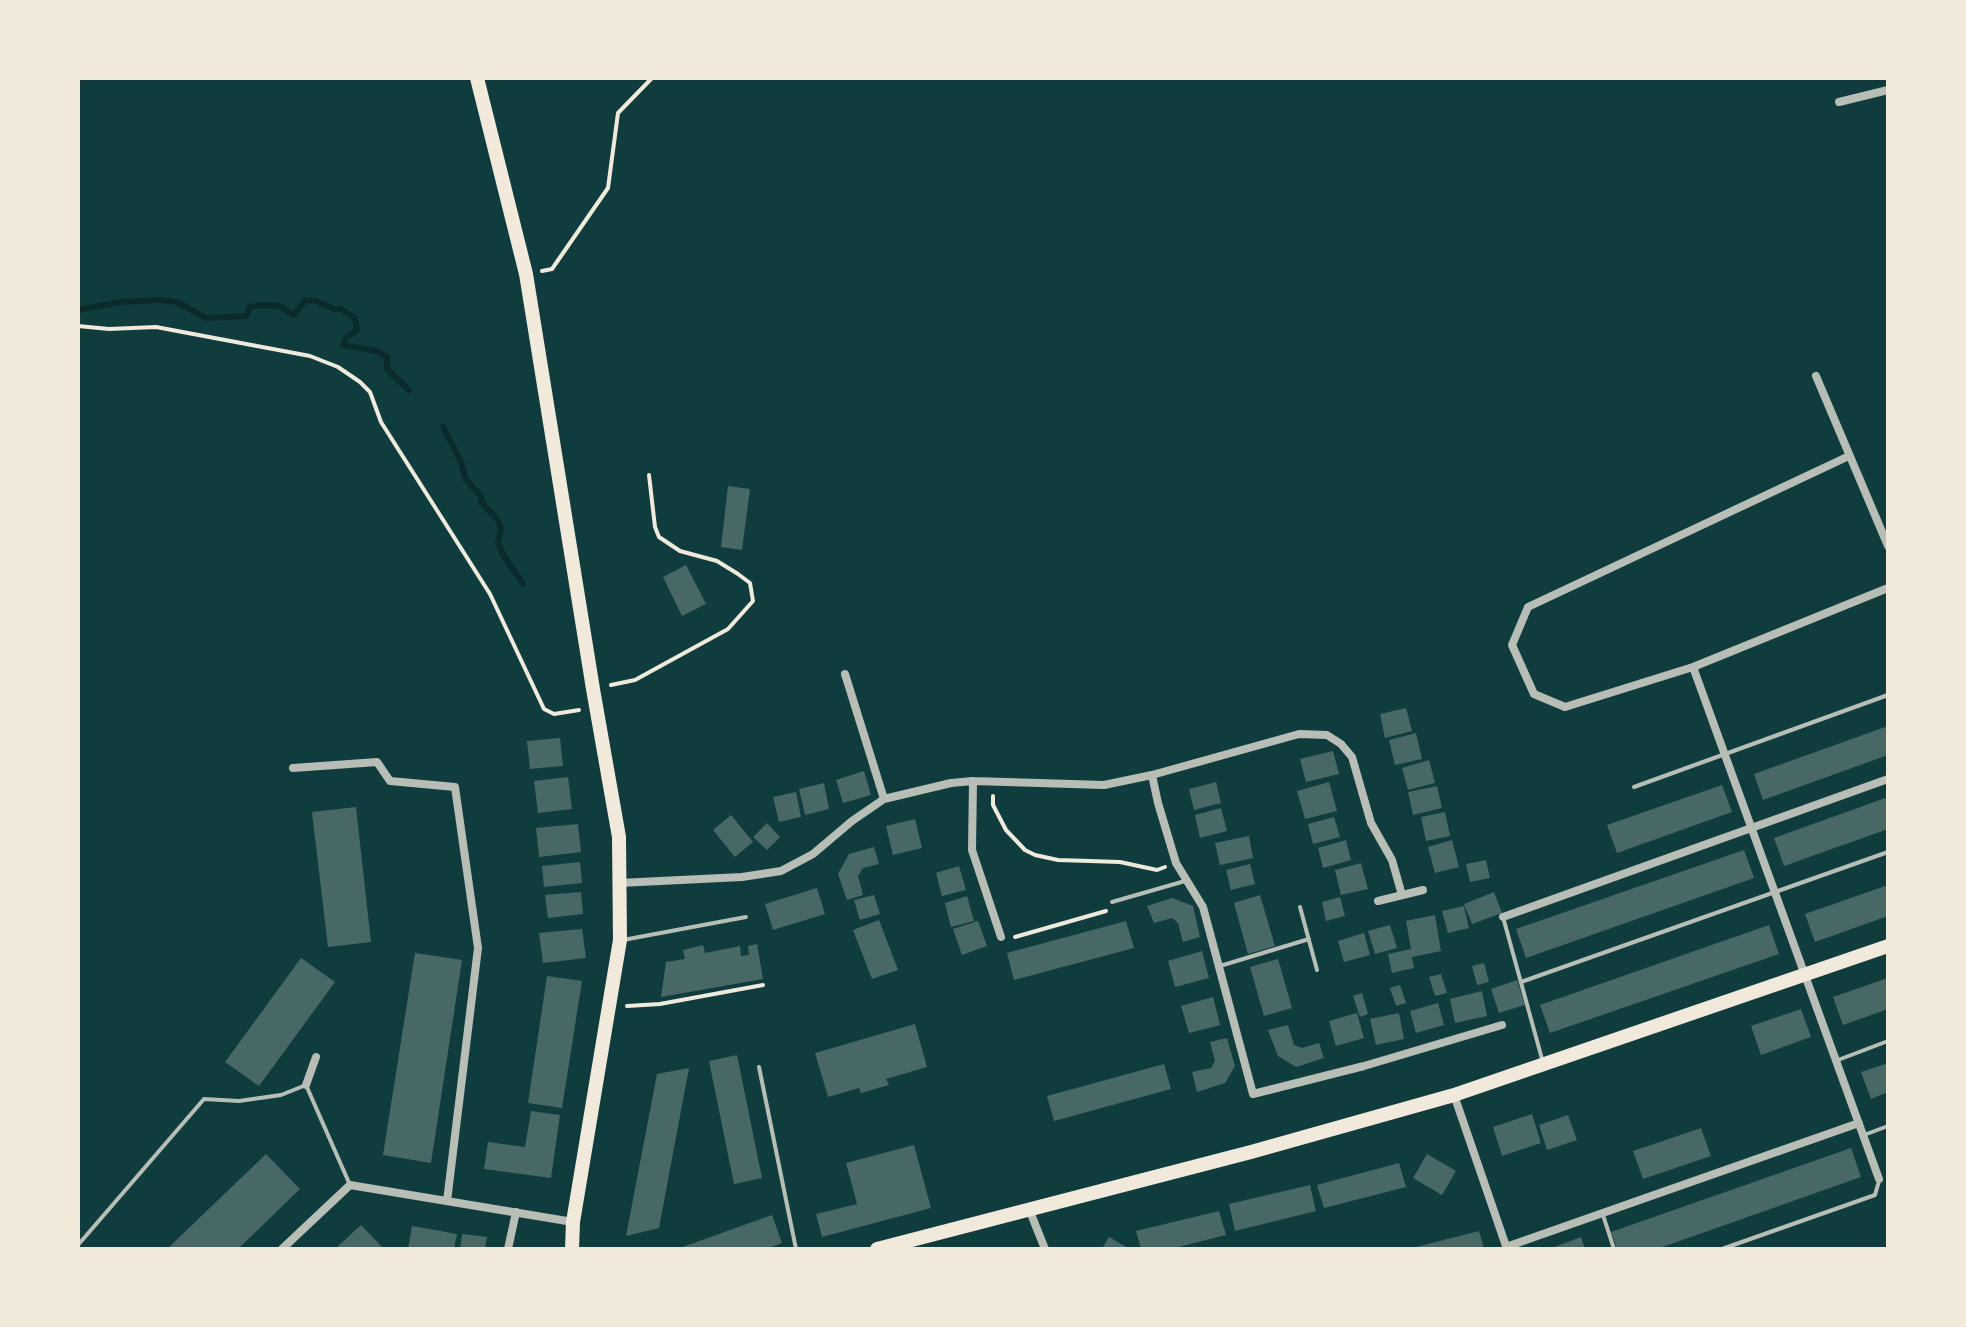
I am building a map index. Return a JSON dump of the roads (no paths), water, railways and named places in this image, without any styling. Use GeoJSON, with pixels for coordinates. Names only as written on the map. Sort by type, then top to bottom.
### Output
{"type":"FeatureCollection","features":[{"type":"Feature","properties":{"kind":"main road"},"geometry":{"type":"LineString","coordinates":[[477,78],[526,274],[619,837],[620,940],[573,1222],[572,1249]]}},
{"type":"Feature","properties":{"kind":"main road"},"geometry":{"type":"LineString","coordinates":[[877,1249],[1251,1152],[1454,1095],[1888,946]]}},
{"type":"Feature","properties":{"kind":"street"},"geometry":{"type":"LineString","coordinates":[[1839,102],[1888,90]]}},
{"type":"Feature","properties":{"kind":"street"},"geometry":{"type":"LineString","coordinates":[[1816,376],[1888,546]]}},
{"type":"Feature","properties":{"kind":"street"},"geometry":{"type":"LineString","coordinates":[[1849,456],[1528,607],[1512,645],[1534,694],[1565,707],[1693,667],[1888,588]]}},
{"type":"Feature","properties":{"kind":"street"},"geometry":{"type":"LineString","coordinates":[[1693,667],[1879,1179]]}},
{"type":"Feature","properties":{"kind":"street"},"geometry":{"type":"LineString","coordinates":[[845,674],[884,799]]}},
{"type":"Feature","properties":{"kind":"street"},"geometry":{"type":"LineString","coordinates":[[619,883],[742,877],[781,871],[813,854],[884,799],[951,783],[973,781],[1081,786],[1124,782],[1308,732],[1327,735],[1341,744],[1352,757],[1371,823],[1392,860],[1402,895]]}},
{"type":"Feature","properties":{"kind":"street"},"geometry":{"type":"LineString","coordinates":[[293,768],[377,762],[390,781],[455,787],[478,948],[447,1201]]}},
{"type":"Feature","properties":{"kind":"street"},"geometry":{"type":"LineString","coordinates":[[1152,775],[1176,863],[1203,907],[1253,1094],[1364,1066],[1502,1025]]}},
{"type":"Feature","properties":{"kind":"street"},"geometry":{"type":"LineString","coordinates":[[1503,917],[1888,779]]}},
{"type":"Feature","properties":{"kind":"street"},"geometry":{"type":"LineString","coordinates":[[973,781],[972,850],[1001,937]]}},
{"type":"Feature","properties":{"kind":"street"},"geometry":{"type":"LineString","coordinates":[[1378,901],[1423,890]]}},
{"type":"Feature","properties":{"kind":"street"},"geometry":{"type":"LineString","coordinates":[[306,1085],[316,1057]]}},
{"type":"Feature","properties":{"kind":"street"},"geometry":{"type":"LineString","coordinates":[[1454,1095],[1506,1248],[1859,1123]]}},
{"type":"Feature","properties":{"kind":"street"},"geometry":{"type":"LineString","coordinates":[[282,1249],[350,1185],[573,1222]]}},
{"type":"Feature","properties":{"kind":"street"},"geometry":{"type":"LineString","coordinates":[[1029,1209],[1045,1249]]}},
{"type":"Feature","properties":{"kind":"street"},"geometry":{"type":"LineString","coordinates":[[508,1249],[516,1212]]}},
{"type":"Feature","properties":{"kind":"lane"},"geometry":{"type":"LineString","coordinates":[[1634,787],[1888,695]]}},
{"type":"Feature","properties":{"kind":"lane"},"geometry":{"type":"LineString","coordinates":[[1521,982],[1888,852]]}},
{"type":"Feature","properties":{"kind":"lane"},"geometry":{"type":"LineString","coordinates":[[1112,902],[1185,881]]}},
{"type":"Feature","properties":{"kind":"lane"},"geometry":{"type":"LineString","coordinates":[[1300,907],[1317,970]]}},
{"type":"Feature","properties":{"kind":"lane"},"geometry":{"type":"LineString","coordinates":[[620,940],[746,917]]}},
{"type":"Feature","properties":{"kind":"lane"},"geometry":{"type":"LineString","coordinates":[[1503,917],[1544,1066]]}},
{"type":"Feature","properties":{"kind":"lane"},"geometry":{"type":"LineString","coordinates":[[1220,966],[1309,939]]}},
{"type":"Feature","properties":{"kind":"lane"},"geometry":{"type":"LineString","coordinates":[[1837,1060],[1888,1041]]}},
{"type":"Feature","properties":{"kind":"lane"},"geometry":{"type":"LineString","coordinates":[[759,1067],[796,1249]]}},
{"type":"Feature","properties":{"kind":"lane"},"geometry":{"type":"LineString","coordinates":[[78,1245],[204,1099],[239,1101],[281,1095],[306,1085],[350,1185]]}},
{"type":"Feature","properties":{"kind":"lane"},"geometry":{"type":"LineString","coordinates":[[1864,1135],[1888,1126]]}},
{"type":"Feature","properties":{"kind":"lane"},"geometry":{"type":"LineString","coordinates":[[1722,1249],[1875,1195],[1880,1186],[1879,1179]]}},
{"type":"Feature","properties":{"kind":"lane"},"geometry":{"type":"LineString","coordinates":[[1602,1213],[1614,1249]]}},
{"type":"Feature","properties":{"kind":"waterway"},"geometry":{"type":"LineString","coordinates":[[78,310],[120,302],[160,300],[177,302],[206,318],[246,316],[250,307],[260,305],[279,306],[294,315],[305,300],[316,301],[341,309],[355,318],[357,330],[346,338],[343,345],[377,351],[387,357],[387,369],[409,390]]}},
{"type":"Feature","properties":{"kind":"waterway"},"geometry":{"type":"LineString","coordinates":[[443,427],[462,464],[465,478],[498,520],[501,530],[498,542],[502,553],[523,584]]}}]}
